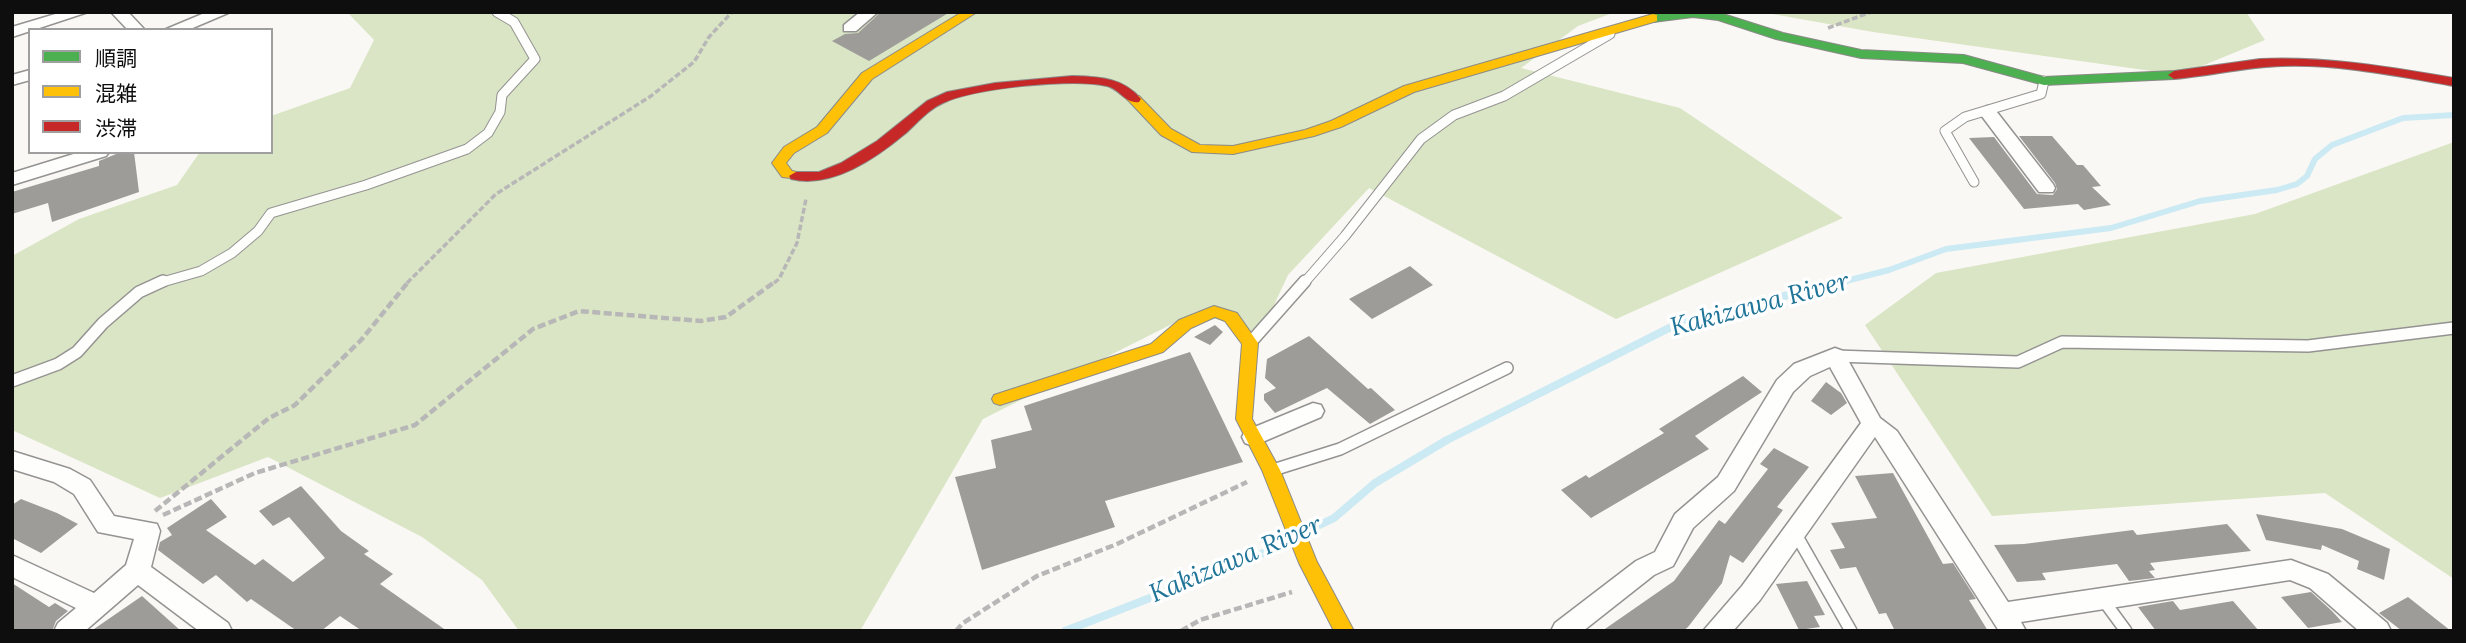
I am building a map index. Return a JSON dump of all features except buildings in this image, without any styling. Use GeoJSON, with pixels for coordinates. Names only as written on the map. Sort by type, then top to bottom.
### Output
{"type":"FeatureCollection","features":[{"type":"Feature","properties":{"kind":"street"},"geometry":{"type":"LineString","coordinates":[[12,32],[80,12]]}},
{"type":"Feature","properties":{"kind":"street"},"geometry":{"type":"LineString","coordinates":[[850,28],[870,12]]}},
{"type":"Feature","properties":{"kind":"street"},"geometry":{"type":"LineString","coordinates":[[971,12],[867,76],[822,130],[789,150],[779,163],[787,174],[810,180],[843,167],[891,138],[936,101],[958,92],[1082,80],[1108,82],[1125,88],[1166,132],[1197,149],[1233,150],[1309,133],[1336,124],[1409,89],[1666,14],[1693,13],[1861,54],[1964,59],[2044,81],[2180,75],[2260,63],[2310,62],[2381,69],[2454,82]]}},
{"type":"Feature","properties":{"kind":"street"},"geometry":{"type":"LineString","coordinates":[[122,13],[134,28]]}},
{"type":"Feature","properties":{"kind":"street"},"geometry":{"type":"LineString","coordinates":[[178,28],[222,13]]}},
{"type":"Feature","properties":{"kind":"street"},"geometry":{"type":"LineString","coordinates":[[1987,111],[2046,188]]}},
{"type":"Feature","properties":{"kind":"street"},"geometry":{"type":"LineString","coordinates":[[12,179],[93,154]]}},
{"type":"Feature","properties":{"kind":"street"},"geometry":{"type":"LineString","coordinates":[[1000,399],[1157,348],[1185,324],[1214,311],[1231,317],[1250,343],[1244,419],[1273,475],[1308,563],[1344,631]]}},
{"type":"Feature","properties":{"kind":"street"},"geometry":{"type":"LineString","coordinates":[[1564,631],[1645,568],[1664,559],[1685,521],[1726,484],[1785,386],[1802,370],[1835,356],[1873,425]]}},
{"type":"Feature","properties":{"kind":"street"},"geometry":{"type":"LineString","coordinates":[[1253,437],[1313,411]]}},
{"type":"Feature","properties":{"kind":"street"},"geometry":{"type":"LineString","coordinates":[[1716,631],[1751,593],[1862,435],[1873,425]]}},
{"type":"Feature","properties":{"kind":"street"},"geometry":{"type":"LineString","coordinates":[[1873,425],[1880,426],[1889,437],[2008,622],[2105,601],[2291,570],[2319,580],[2378,631]]}},
{"type":"Feature","properties":{"kind":"street"},"geometry":{"type":"LineString","coordinates":[[12,460],[31,463],[62,475],[82,487],[107,525],[149,531],[137,571],[67,631]]}},
{"type":"Feature","properties":{"kind":"street"},"geometry":{"type":"LineString","coordinates":[[12,565],[96,606]]}},
{"type":"Feature","properties":{"kind":"street"},"geometry":{"type":"LineString","coordinates":[[137,571],[219,631]]}},
{"type":"Feature","properties":{"kind":"lane"},"geometry":{"type":"LineString","coordinates":[[12,381],[58,364],[77,352],[103,323],[139,292],[201,271],[232,253],[258,231],[271,213],[366,185],[467,149],[488,133],[500,112],[502,95],[535,59],[514,22],[497,12]]}},
{"type":"Feature","properties":{"kind":"lane"},"geometry":{"type":"LineString","coordinates":[[1250,343],[1345,236],[1421,139],[1454,115],[1504,96],[1622,27]]}},
{"type":"Feature","properties":{"kind":"lane"},"geometry":{"type":"LineString","coordinates":[[1974,183],[1945,131],[1965,117],[2041,94],[2044,81]]}},
{"type":"Feature","properties":{"kind":"lane"},"geometry":{"type":"LineString","coordinates":[[1835,356],[2018,362],[2062,342],[2308,346],[2454,328]]}},
{"type":"Feature","properties":{"kind":"lane"},"geometry":{"type":"LineString","coordinates":[[1273,475],[1340,449],[1507,368]]}},
{"type":"Feature","properties":{"kind":"lane"},"geometry":{"type":"LineString","coordinates":[[1794,531],[1851,631]]}},
{"type":"Feature","properties":{"kind":"lane"},"geometry":{"type":"LineString","coordinates":[[2105,601],[2126,631]]}},
{"type":"Feature","properties":{"kind":"path"},"geometry":{"type":"LineString","coordinates":[[133,529],[269,418],[295,405],[362,339],[403,287],[496,194],[651,96],[694,62],[709,37],[732,12]]}},
{"type":"Feature","properties":{"kind":"path"},"geometry":{"type":"LineString","coordinates":[[133,529],[255,473],[415,425],[533,329],[579,311],[701,321],[726,317],[779,279],[797,243],[810,180]]}},
{"type":"Feature","properties":{"kind":"path"},"geometry":{"type":"LineString","coordinates":[[956,631],[963,622],[1037,576],[1273,475]]}},
{"type":"Feature","properties":{"kind":"path"},"geometry":{"type":"LineString","coordinates":[[1181,631],[1200,620],[1319,584]]}},
{"type":"Feature","properties":{"kind":"green space"},"geometry":{"type":"Polygon","coordinates":[[[347,12],[1615,12],[1578,26],[1521,68],[1680,108],[1843,218],[1616,319],[1369,188],[1288,275],[1269,316],[1251,331],[1196,312],[983,419],[860,631],[519,631],[482,580],[422,537],[268,457],[160,498],[12,430],[12,256],[79,219],[177,185],[199,154],[273,154],[273,115],[350,88],[374,40],[347,12]]]}},
{"type":"Feature","properties":{"kind":"green space"},"geometry":{"type":"Polygon","coordinates":[[[1761,12],[2246,12],[2265,40],[2180,75],[1873,32],[1761,12]]]}},
{"type":"Feature","properties":{"kind":"green space"},"geometry":{"type":"Polygon","coordinates":[[[2454,142],[2454,579],[2325,493],[1992,516],[1865,325],[1936,273],[2255,214],[2454,142]]]}},
{"type":"Feature","properties":{"kind":"waterway","name":"Kakizawa River"},"geometry":{"type":"LineString","coordinates":[[1838,283],[1889,270],[1946,249],[2111,228],[2200,201],[2277,190],[2297,184],[2307,176],[2315,159],[2332,145],[2403,118],[2454,115]]}},
{"type":"Feature","properties":{"kind":"waterway","name":"Kakizawa River"},"geometry":{"type":"LineString","coordinates":[[1303,533],[1334,518],[1375,483],[1447,440],[1685,320],[1720,317],[1756,303],[1845,281]]}},
{"type":"Feature","properties":{"kind":"waterway","name":"Kakizawa River"},"geometry":{"type":"LineString","coordinates":[[1065,631],[1253,558],[1289,540]]}},
{"type":"Feature","properties":{"kind":"traffic: fast"},"geometry":{"type":"LineString","coordinates":[[1653,18],[1693,13],[1720,17],[1780,36],[1861,54],[1964,59],[2044,81],[2174,75]]}},
{"type":"Feature","properties":{"kind":"traffic: slow"},"geometry":{"type":"LineString","coordinates":[[796,176],[787,174],[779,163],[789,150],[822,130],[867,76],[971,12]]}},
{"type":"Feature","properties":{"kind":"traffic: slow"},"geometry":{"type":"LineString","coordinates":[[1134,99],[1166,132],[1197,149],[1233,150],[1309,133],[1336,124],[1409,89],[1653,18]]}},
{"type":"Feature","properties":{"kind":"traffic: slow"},"geometry":{"type":"LineString","coordinates":[[1000,399],[1157,348],[1185,324],[1214,311],[1231,317],[1250,343],[1244,419],[1271,470],[1308,563],[1344,631]]}},
{"type":"Feature","properties":{"kind":"traffic: jam"},"geometry":{"type":"LineString","coordinates":[[2174,75],[2260,63],[2309,62],[2357,66],[2454,82]]}},
{"type":"Feature","properties":{"kind":"traffic: jam"},"geometry":{"type":"LineString","coordinates":[[796,176],[820,176],[846,166],[898,133],[938,100],[972,90],[1093,80],[1116,84],[1134,99]]}}]}
